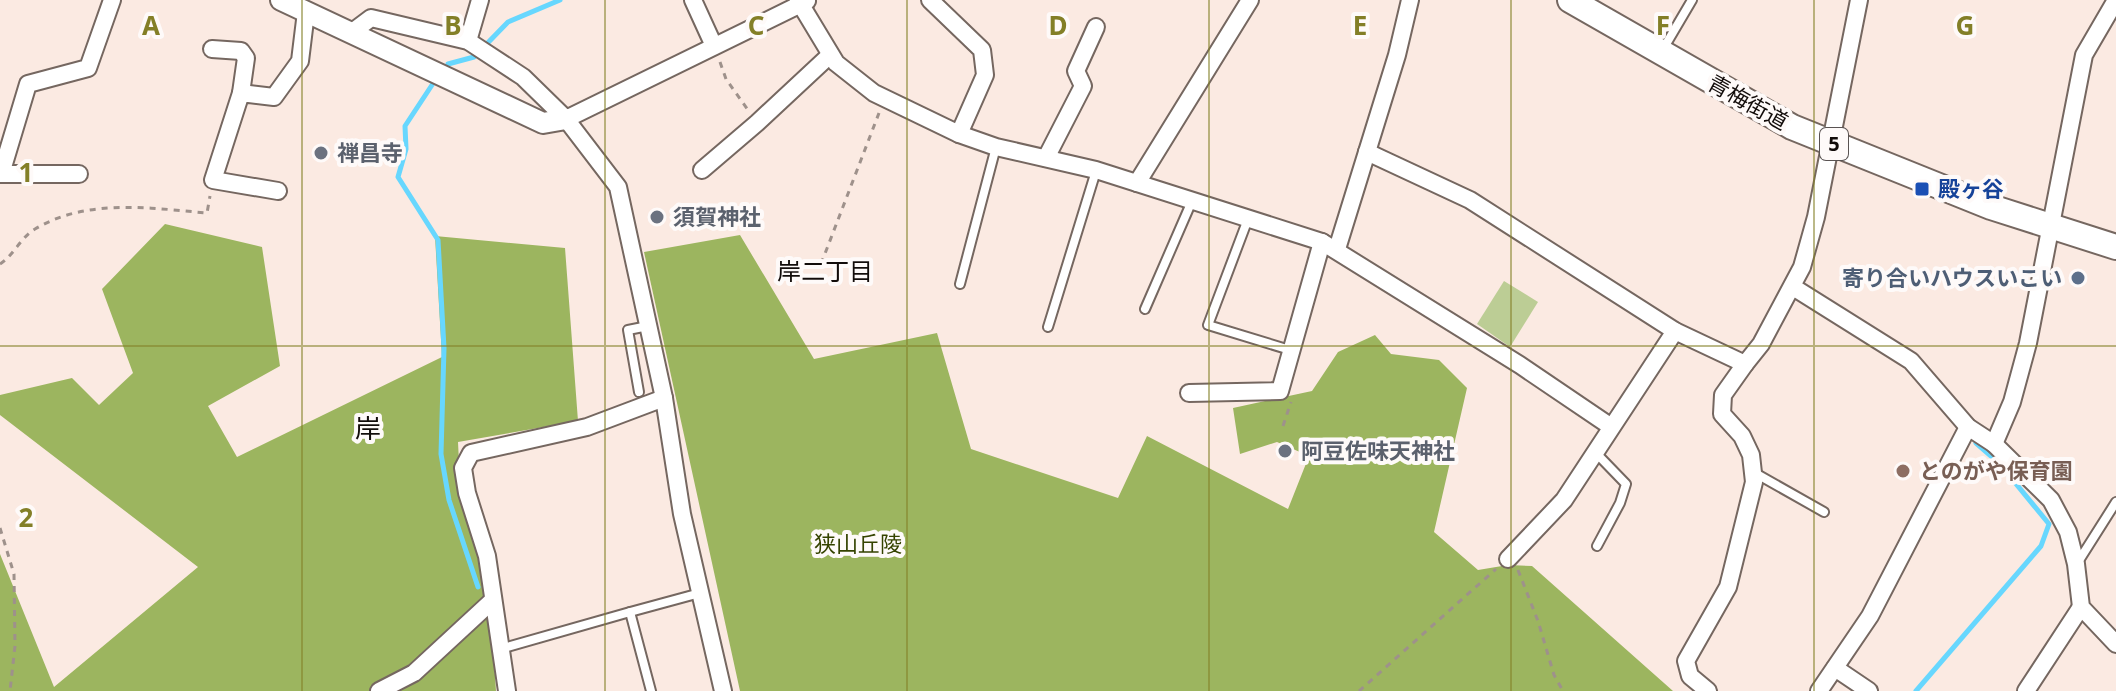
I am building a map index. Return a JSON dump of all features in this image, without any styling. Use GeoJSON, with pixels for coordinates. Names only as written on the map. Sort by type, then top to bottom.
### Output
{"type":"FeatureCollection","features":[{"type":"Feature","properties":{"kind":"main road","name":"青梅街道"},"geometry":{"type":"LineString","coordinates":[[1570,0],[1784,123],[1991,207],[2116,247]]}},
{"type":"Feature","properties":{"kind":"street"},"geometry":{"type":"LineString","coordinates":[[79,174],[1,174],[28,84],[88,68],[112,0]]}},
{"type":"Feature","properties":{"kind":"street"},"geometry":{"type":"LineString","coordinates":[[477,47],[480,0]]}},
{"type":"Feature","properties":{"kind":"street"},"geometry":{"type":"LineString","coordinates":[[693,0],[714,46]]}},
{"type":"Feature","properties":{"kind":"street"},"geometry":{"type":"LineString","coordinates":[[930,0],[982,50],[985,75],[959,134]]}},
{"type":"Feature","properties":{"kind":"street"},"geometry":{"type":"LineString","coordinates":[[1137,183],[1250,0]]}},
{"type":"Feature","properties":{"kind":"street"},"geometry":{"type":"LineString","coordinates":[[1189,393],[1280,391],[1290,350],[1367,152],[1397,55],[1410,0]]}},
{"type":"Feature","properties":{"kind":"street"},"geometry":{"type":"LineString","coordinates":[[1708,691],[1690,676],[1686,661],[1728,587],[1754,482],[1751,455],[1742,436],[1722,414],[1723,395],[1761,344],[1802,267],[1816,217],[1859,0]]}},
{"type":"Feature","properties":{"kind":"street"},"geometry":{"type":"LineString","coordinates":[[1994,444],[2021,372],[2084,55],[2116,0]]}},
{"type":"Feature","properties":{"kind":"street"},"geometry":{"type":"LineString","coordinates":[[295,5],[543,123],[566,119],[802,2],[830,55],[874,93],[959,134],[996,147],[1096,170],[1329,246],[1610,426]]}},
{"type":"Feature","properties":{"kind":"street"},"geometry":{"type":"LineString","coordinates":[[241,93],[274,97],[300,61],[295,5]]}},
{"type":"Feature","properties":{"kind":"street"},"geometry":{"type":"LineString","coordinates":[[351,33],[371,18],[477,47],[523,77],[566,119],[618,187],[664,398],[673,463],[700,593],[723,691]]}},
{"type":"Feature","properties":{"kind":"street"},"geometry":{"type":"LineString","coordinates":[[1046,158],[1083,86],[1076,71],[1096,27]]}},
{"type":"Feature","properties":{"kind":"street"},"geometry":{"type":"LineString","coordinates":[[212,49],[241,51],[246,58],[241,93],[213,180],[278,191]]}},
{"type":"Feature","properties":{"kind":"street"},"geometry":{"type":"LineString","coordinates":[[702,170],[830,55]]}},
{"type":"Feature","properties":{"kind":"street"},"geometry":{"type":"LineString","coordinates":[[1367,152],[1470,200],[1675,331],[1745,364]]}},
{"type":"Feature","properties":{"kind":"street"},"geometry":{"type":"LineString","coordinates":[[1793,287],[1911,361],[1968,427],[1994,444],[2051,500],[2068,532],[2076,564],[2081,607],[2116,644]]}},
{"type":"Feature","properties":{"kind":"street"},"geometry":{"type":"LineString","coordinates":[[1510,557],[1564,500],[1675,331]]}},
{"type":"Feature","properties":{"kind":"street"},"geometry":{"type":"LineString","coordinates":[[507,691],[487,556],[467,493],[463,468],[471,453],[587,427],[664,398]]}},
{"type":"Feature","properties":{"kind":"street"},"geometry":{"type":"LineString","coordinates":[[1819,691],[1870,616],[1968,427]]}},
{"type":"Feature","properties":{"kind":"street"},"geometry":{"type":"LineString","coordinates":[[379,691],[414,673],[493,600]]}},
{"type":"Feature","properties":{"kind":"street"},"geometry":{"type":"LineString","coordinates":[[2026,691],[2081,607]]}},
{"type":"Feature","properties":{"kind":"street"},"geometry":{"type":"LineString","coordinates":[[1835,668],[1869,691]]}},
{"type":"Feature","properties":{"kind":"lane"},"geometry":{"type":"LineString","coordinates":[[1661,52],[1692,0]]}},
{"type":"Feature","properties":{"kind":"lane"},"geometry":{"type":"LineString","coordinates":[[960,284],[996,147]]}},
{"type":"Feature","properties":{"kind":"lane"},"geometry":{"type":"LineString","coordinates":[[1048,327],[1096,170]]}},
{"type":"Feature","properties":{"kind":"lane"},"geometry":{"type":"LineString","coordinates":[[1145,309],[1192,200]]}},
{"type":"Feature","properties":{"kind":"lane"},"geometry":{"type":"LineString","coordinates":[[1248,219],[1208,325],[1290,350]]}},
{"type":"Feature","properties":{"kind":"lane"},"geometry":{"type":"LineString","coordinates":[[639,392],[628,330],[649,326]]}},
{"type":"Feature","properties":{"kind":"lane"},"geometry":{"type":"LineString","coordinates":[[1595,452],[1626,484],[1620,503],[1597,546]]}},
{"type":"Feature","properties":{"kind":"lane"},"geometry":{"type":"LineString","coordinates":[[1753,471],[1824,512]]}},
{"type":"Feature","properties":{"kind":"lane"},"geometry":{"type":"LineString","coordinates":[[2076,564],[2116,502]]}},
{"type":"Feature","properties":{"kind":"lane"},"geometry":{"type":"LineString","coordinates":[[500,649],[700,593]]}},
{"type":"Feature","properties":{"kind":"lane"},"geometry":{"type":"LineString","coordinates":[[630,612],[651,691]]}},
{"type":"Feature","properties":{"kind":"path"},"geometry":{"type":"LineString","coordinates":[[714,46],[726,79],[757,123]]}},
{"type":"Feature","properties":{"kind":"path"},"geometry":{"type":"LineString","coordinates":[[821,264],[884,98]]}},
{"type":"Feature","properties":{"kind":"path"},"geometry":{"type":"LineString","coordinates":[[0,264],[33,230],[84,210],[140,207],[207,213]]}},
{"type":"Feature","properties":{"kind":"path"},"geometry":{"type":"LineString","coordinates":[[0,528],[14,574],[15,646],[10,691]]}},
{"type":"Feature","properties":{"kind":"path"},"geometry":{"type":"LineString","coordinates":[[1359,691],[1510,557],[1538,621],[1554,675],[1563,691]]}},
{"type":"Feature","properties":{"kind":"green space"},"geometry":{"type":"Polygon","coordinates":[[[165,224],[262,247],[280,366],[208,406],[237,457],[442,357],[435,236],[565,248],[578,421],[458,442],[460,482],[491,613],[496,691],[0,691],[0,554],[54,687],[198,567],[0,415],[0,395],[72,378],[99,405],[133,373],[102,289],[165,224]]]}},
{"type":"Feature","properties":{"kind":"green space","name":"狭山丘陵"},"geometry":{"type":"Polygon","coordinates":[[[740,235],[814,359],[937,333],[971,449],[1118,498],[1147,436],[1288,509],[1309,456],[1277,442],[1240,454],[1233,408],[1312,391],[1338,352],[1375,335],[1391,354],[1439,360],[1467,388],[1434,532],[1478,570],[1508,565],[1532,566],[1673,691],[740,691],[644,252],[740,235]]]}},
{"type":"Feature","properties":{"kind":"green space"},"geometry":{"type":"Polygon","coordinates":[[[1504,281],[1538,302],[1510,347],[1477,324],[1504,281]]]}},
{"type":"Feature","properties":{"kind":"waterway"},"geometry":{"type":"LineString","coordinates":[[448,64],[474,57],[508,22],[560,0]]}},
{"type":"Feature","properties":{"kind":"waterway"},"geometry":{"type":"LineString","coordinates":[[432,85],[405,126],[406,149],[398,177],[438,240],[444,348],[441,454],[449,500],[478,587]]}},
{"type":"Feature","properties":{"kind":"waterway"},"geometry":{"type":"LineString","coordinates":[[1916,691],[2041,546],[2049,524],[1999,463],[1976,443]]}},
{"type":"Feature","properties":{"kind":"place","name":"禅昌寺"},"geometry":{"type":"Point","coordinates":[321,153]}},
{"type":"Feature","properties":{"kind":"place","name":"殿ヶ谷"},"geometry":{"type":"Point","coordinates":[1922,189]}},
{"type":"Feature","properties":{"kind":"place","name":"須賀神社"},"geometry":{"type":"Point","coordinates":[657,217]}},
{"type":"Feature","properties":{"kind":"place","name":"寄り合いハウスいこい"},"geometry":{"type":"Point","coordinates":[2078,278]}},
{"type":"Feature","properties":{"kind":"place","name":"阿豆佐味天神社"},"geometry":{"type":"Point","coordinates":[1285,451]}},
{"type":"Feature","properties":{"kind":"place","name":"とのがや保育園"},"geometry":{"type":"Point","coordinates":[1903,471]}},
{"type":"Feature","properties":{"kind":"district","name":"岸二丁目"},"geometry":{"type":"Point","coordinates":[825,272]}},
{"type":"Feature","properties":{"kind":"district","name":"岸"},"geometry":{"type":"Point","coordinates":[368,429]}}]}
